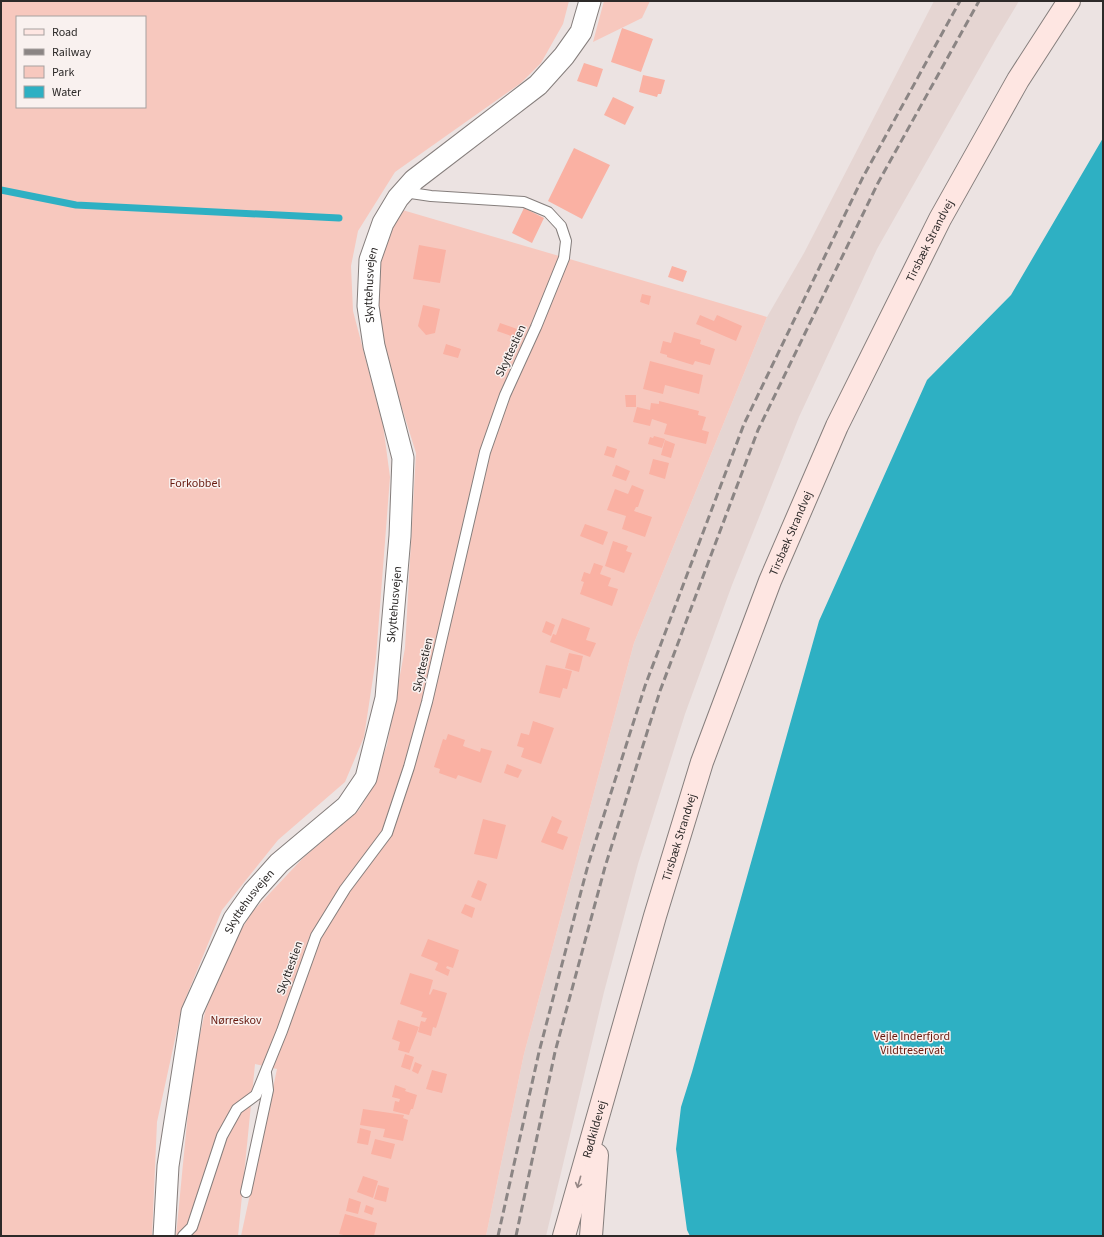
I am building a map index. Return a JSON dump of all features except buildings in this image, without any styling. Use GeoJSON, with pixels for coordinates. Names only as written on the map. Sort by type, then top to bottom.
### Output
{"type":"FeatureCollection","features":[{"type":"Feature","properties":{"kind":"street","name":"Skyttehusvejen"},"geometry":{"type":"LineString","coordinates":[[164,1236],[168,1166],[192,1012],[234,920],[252,892],[279,863],[347,806],[366,778],[386,698],[400,536],[403,458],[374,346],[368,306],[370,260],[383,223],[414,180],[538,85],[564,56],[581,32],[590,1]]}},
{"type":"Feature","properties":{"kind":"street","name":"Tirsbæk Strandvej"},"geometry":{"type":"LineString","coordinates":[[601,1104],[655,916],[702,762],[770,581],[837,426],[940,219],[1018,80],[1069,1]]}},
{"type":"Feature","properties":{"kind":"street","name":"Rødkildevej"},"geometry":{"type":"LineString","coordinates":[[564,1236],[601,1104]]}},
{"type":"Feature","properties":{"kind":"street","name":"Rødkildevej"},"geometry":{"type":"LineString","coordinates":[[590,1236],[601,1104]]}},
{"type":"Feature","properties":{"kind":"lane","name":"Skyttestien"},"geometry":{"type":"LineString","coordinates":[[183,1236],[192,1227],[222,1136],[237,1109],[256,1095],[316,936],[345,889],[387,833],[409,767],[427,702],[484,452],[505,394],[536,327],[564,258],[566,240],[561,226],[548,212],[524,202],[431,196],[404,192]]}},
{"type":"Feature","properties":{"kind":"lane"},"geometry":{"type":"LineString","coordinates":[[246,1192],[268,1090],[266,1070]]}},
{"type":"Feature","properties":{"kind":"shaded area"},"geometry":{"type":"Polygon","coordinates":[[[934,1],[1019,1],[877,249],[799,417],[732,585],[685,714],[638,864],[604,992],[546,1236],[486,1236],[524,1054],[634,643],[767,317],[804,253],[934,1]]]}},
{"type":"Feature","properties":{"kind":"green space","name":"Forkobbel"},"geometry":{"type":"Polygon","coordinates":[[[1,1],[569,1],[563,24],[541,63],[521,83],[395,172],[358,231],[351,266],[353,311],[383,425],[390,477],[376,658],[364,737],[345,782],[278,840],[222,910],[182,1007],[157,1122],[152,1236],[1,1236],[1,1]]]}},
{"type":"Feature","properties":{"kind":"green space"},"geometry":{"type":"Polygon","coordinates":[[[604,1],[650,1],[642,18],[593,42],[604,1]]]}},
{"type":"Feature","properties":{"kind":"green space","name":"Nørreskov"},"geometry":{"type":"Polygon","coordinates":[[[399,209],[767,317],[634,643],[524,1054],[486,1236],[241,1236],[277,1069],[255,1064],[238,1236],[176,1236],[192,1071],[205,1012],[230,948],[252,912],[303,858],[359,810],[369,793],[387,745],[405,648],[416,453],[377,328],[381,260],[393,221],[399,209]]]}},
{"type":"Feature","properties":{"kind":"water","name":"Vejle Inderfjord Vildtreservat"},"geometry":{"type":"Polygon","coordinates":[[[1103,138],[1103,1236],[690,1236],[687,1230],[676,1149],[681,1107],[819,621],[927,380],[1011,295],[1103,138]]]}},
{"type":"Feature","properties":{"kind":"waterway"},"geometry":{"type":"LineString","coordinates":[[1,190],[76,205],[339,218]]}},
{"type":"Feature","properties":{"kind":"railway"},"geometry":{"type":"LineString","coordinates":[[498,1236],[539,1052],[588,865],[645,686],[744,424],[863,177],[960,1]]}},
{"type":"Feature","properties":{"kind":"railway"},"geometry":{"type":"LineString","coordinates":[[516,1236],[555,1052],[605,867],[660,691],[758,430],[878,183],[979,1]]}}]}
